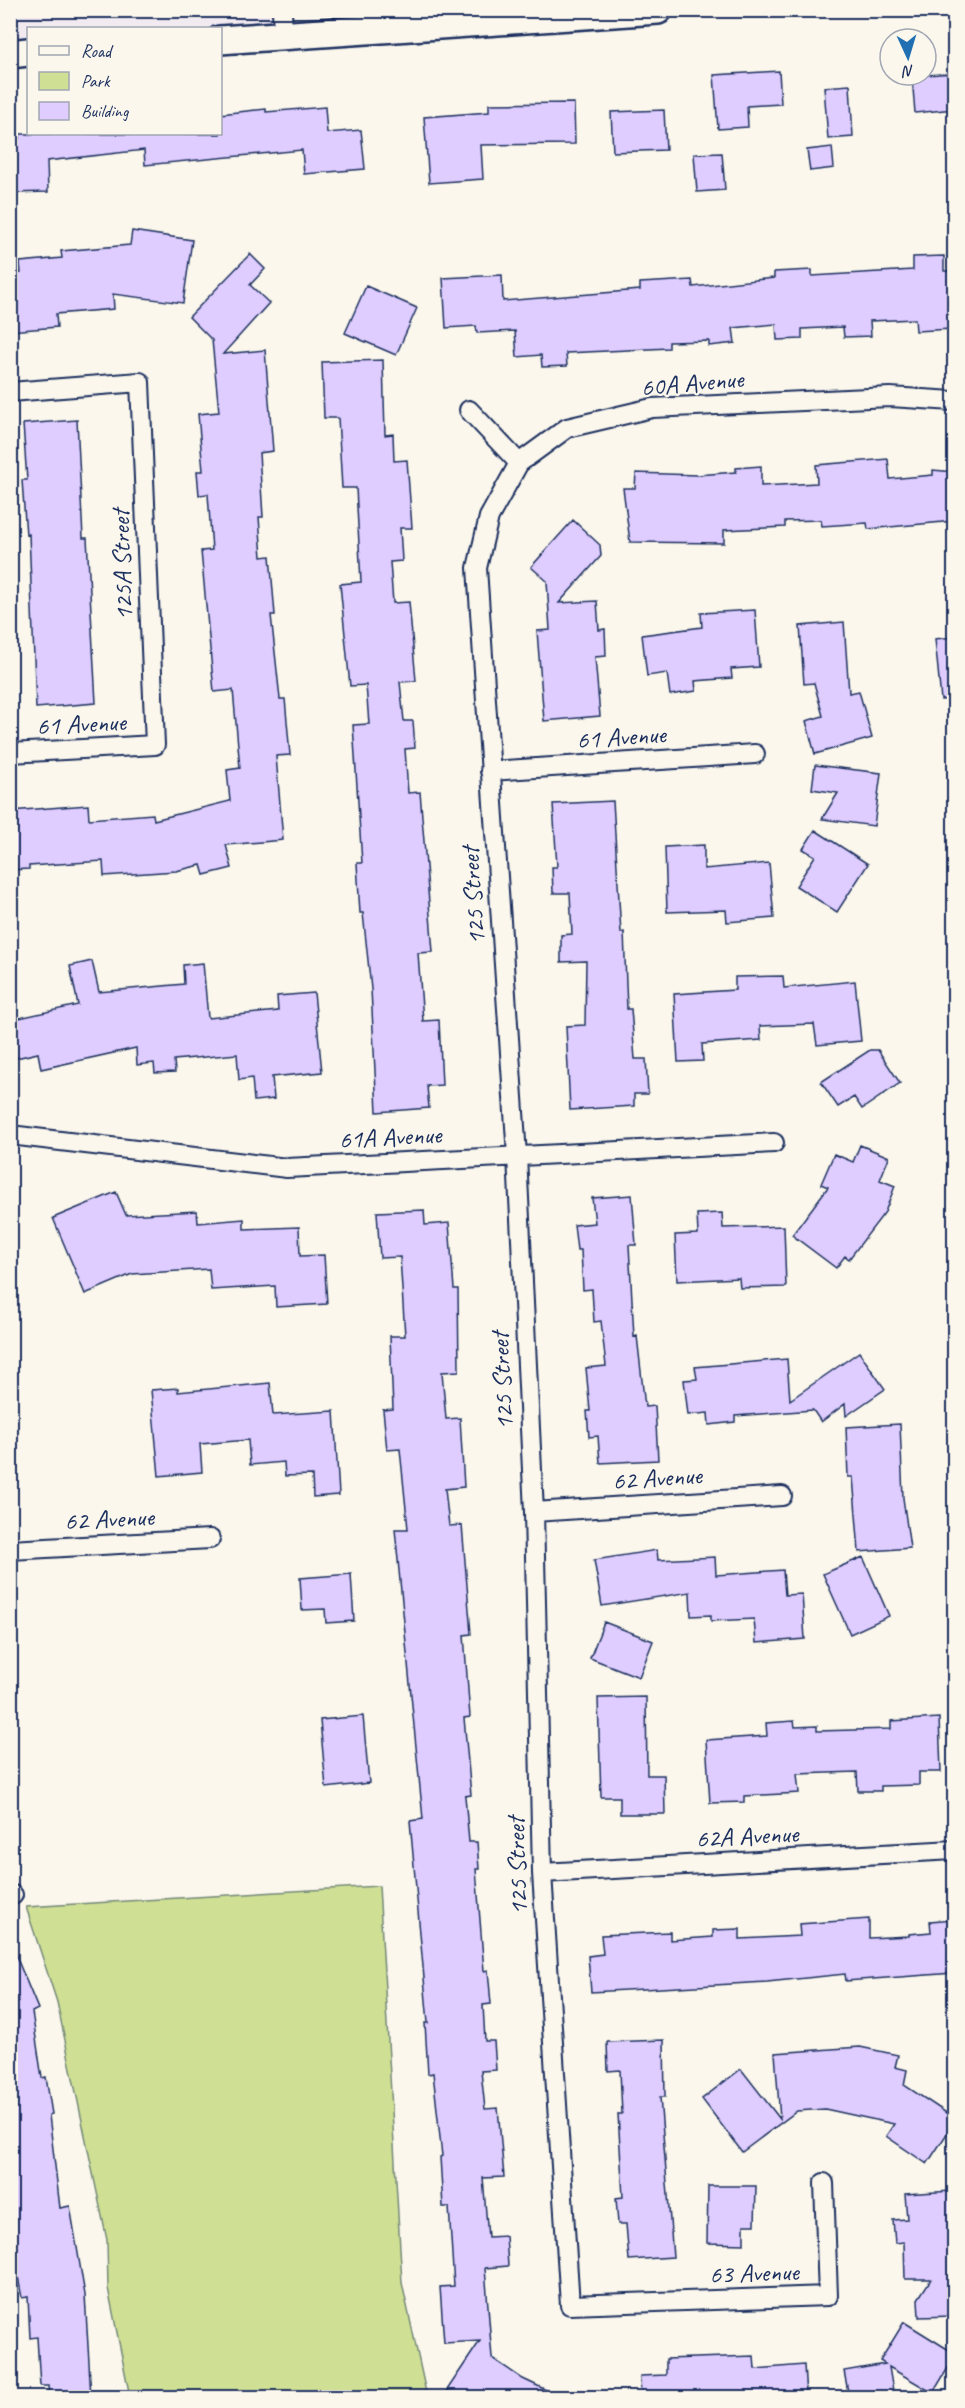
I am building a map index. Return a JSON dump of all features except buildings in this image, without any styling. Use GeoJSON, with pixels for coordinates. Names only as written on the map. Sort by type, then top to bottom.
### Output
{"type":"FeatureCollection","features":[{"type":"Feature","properties":{"kind":"street"},"geometry":{"type":"LineString","coordinates":[[222,39],[282,23],[648,11]]}},
{"type":"Feature","properties":{"kind":"street"},"geometry":{"type":"LineString","coordinates":[[10,54],[27,52]]}},
{"type":"Feature","properties":{"kind":"street","name":"125A Street"},"geometry":{"type":"LineString","coordinates":[[10,392],[140,382],[155,745]]}},
{"type":"Feature","properties":{"kind":"street","name":"60A Avenue"},"geometry":{"type":"LineString","coordinates":[[519,463],[567,428],[652,408],[890,397],[954,401]]}},
{"type":"Feature","properties":{"kind":"street"},"geometry":{"type":"LineString","coordinates":[[470,410],[519,463]]}},
{"type":"Feature","properties":{"kind":"street","name":"125 Street"},"geometry":{"type":"LineString","coordinates":[[519,463],[489,517],[477,567],[517,1156],[534,1512],[542,1873],[570,2305]]}},
{"type":"Feature","properties":{"kind":"street","name":"61 Avenue"},"geometry":{"type":"LineString","coordinates":[[10,753],[155,745]]}},
{"type":"Feature","properties":{"kind":"street","name":"61 Avenue"},"geometry":{"type":"LineString","coordinates":[[490,771],[755,754]]}},
{"type":"Feature","properties":{"kind":"street","name":"61A Avenue"},"geometry":{"type":"LineString","coordinates":[[10,1135],[287,1168],[774,1143]]}},
{"type":"Feature","properties":{"kind":"street","name":"62 Avenue"},"geometry":{"type":"LineString","coordinates":[[534,1512],[782,1496]]}},
{"type":"Feature","properties":{"kind":"street","name":"62 Avenue"},"geometry":{"type":"LineString","coordinates":[[10,1550],[210,1539]]}},
{"type":"Feature","properties":{"kind":"street","name":"62A Avenue"},"geometry":{"type":"LineString","coordinates":[[542,1873],[954,1850]]}},
{"type":"Feature","properties":{"kind":"street","name":"63 Avenue"},"geometry":{"type":"LineString","coordinates":[[570,2305],[828,2296],[824,2183]]}},
{"type":"Feature","properties":{"kind":"shaded area"},"geometry":{"type":"Polygon","coordinates":[[[11,11],[275,11],[276,31],[222,30],[222,27],[27,27],[27,48],[11,49],[11,11]]]}},
{"type":"Feature","properties":{"kind":"green space"},"geometry":{"type":"Polygon","coordinates":[[[379,1886],[402,2283],[427,2397],[130,2397],[108,2288],[107,2240],[57,2002],[26,1907],[379,1886]]]}}]}
